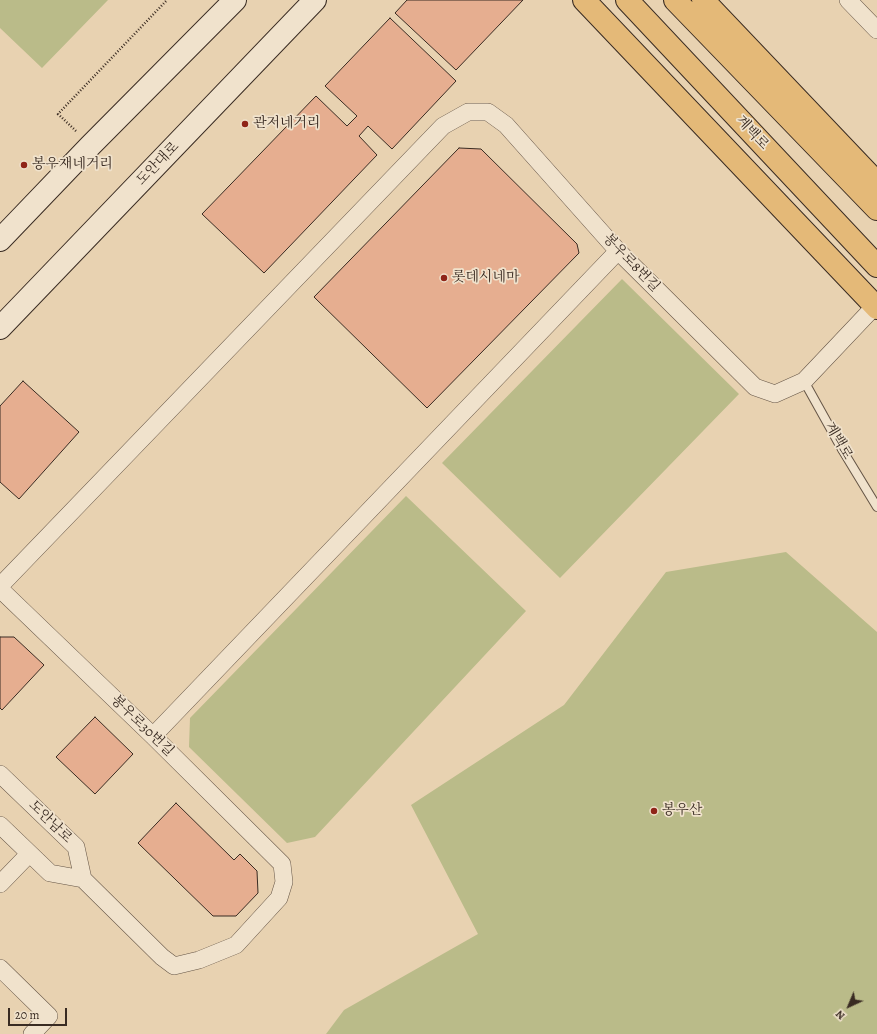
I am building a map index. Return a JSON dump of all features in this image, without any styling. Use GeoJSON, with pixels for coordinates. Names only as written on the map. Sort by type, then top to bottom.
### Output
{"type":"FeatureCollection","features":[{"type":"Feature","properties":{"kind":"main road"},"geometry":{"type":"LineString","coordinates":[[0,240],[94,142],[235,0]]}},
{"type":"Feature","properties":{"kind":"main road","name":"도안대로"},"geometry":{"type":"LineString","coordinates":[[0,328],[315,0]]}},
{"type":"Feature","properties":{"kind":"main road"},"geometry":{"type":"LineString","coordinates":[[584,0],[600,9],[876,307]]}},
{"type":"Feature","properties":{"kind":"main road","name":"계백로"},"geometry":{"type":"LineString","coordinates":[[627,0],[877,266]]}},
{"type":"Feature","properties":{"kind":"main road"},"geometry":{"type":"LineString","coordinates":[[675,0],[877,209]]}},
{"type":"Feature","properties":{"kind":"main road"},"geometry":{"type":"LineString","coordinates":[[703,0],[877,183]]}},
{"type":"Feature","properties":{"kind":"street"},"geometry":{"type":"LineString","coordinates":[[848,0],[877,30]]}},
{"type":"Feature","properties":{"kind":"street","name":"봉우로8번길"},"geometry":{"type":"LineString","coordinates":[[0,586],[443,126],[468,112],[488,112],[506,125],[618,251],[755,387],[775,394],[804,381]]}},
{"type":"Feature","properties":{"kind":"street"},"geometry":{"type":"LineString","coordinates":[[153,736],[618,251]]}},
{"type":"Feature","properties":{"kind":"street"},"geometry":{"type":"LineString","coordinates":[[804,381],[876,307]]}},
{"type":"Feature","properties":{"kind":"street","name":"봉우로30번길"},"geometry":{"type":"LineString","coordinates":[[0,589],[153,736],[282,864],[284,882],[279,898],[236,945],[199,960],[174,966],[162,957],[83,879]]}},
{"type":"Feature","properties":{"kind":"street","name":"도안남로"},"geometry":{"type":"LineString","coordinates":[[0,774],[76,847],[83,879]]}},
{"type":"Feature","properties":{"kind":"street"},"geometry":{"type":"LineString","coordinates":[[0,825],[50,873],[83,879]]}},
{"type":"Feature","properties":{"kind":"street"},"geometry":{"type":"LineString","coordinates":[[0,884],[29,854]]}},
{"type":"Feature","properties":{"kind":"street"},"geometry":{"type":"LineString","coordinates":[[0,968],[49,1016],[32,1034]]}},
{"type":"Feature","properties":{"kind":"lane","name":"계백로"},"geometry":{"type":"LineString","coordinates":[[804,381],[843,451],[877,507]]}},
{"type":"Feature","properties":{"kind":"path"},"geometry":{"type":"LineString","coordinates":[[78,133],[58,114],[167,0]]}},
{"type":"Feature","properties":{"kind":"green space"},"geometry":{"type":"Polygon","coordinates":[[[0,0],[108,0],[42,68],[0,28],[0,0]]]}},
{"type":"Feature","properties":{"kind":"green space"},"geometry":{"type":"Polygon","coordinates":[[[622,279],[739,394],[560,578],[442,463],[622,279]]]}},
{"type":"Feature","properties":{"kind":"green space"},"geometry":{"type":"Polygon","coordinates":[[[406,496],[526,611],[315,837],[287,843],[189,747],[190,718],[406,496]]]}},
{"type":"Feature","properties":{"kind":"green space"},"geometry":{"type":"Polygon","coordinates":[[[786,552],[877,632],[877,1034],[326,1034],[344,1010],[478,934],[411,805],[564,705],[666,572],[786,552]]]}},
{"type":"Feature","properties":{"kind":"building"},"geometry":{"type":"Polygon","coordinates":[[[407,0],[523,0],[456,70],[395,13],[407,0]]]}},
{"type":"Feature","properties":{"kind":"building"},"geometry":{"type":"Polygon","coordinates":[[[390,18],[456,81],[392,149],[368,126],[359,136],[377,155],[264,273],[202,214],[316,96],[347,126],[357,116],[325,86],[390,18]]]}},
{"type":"Feature","properties":{"kind":"building"},"geometry":{"type":"Polygon","coordinates":[[[459,148],[481,149],[577,244],[579,253],[427,408],[314,297],[459,148]]]}},
{"type":"Feature","properties":{"kind":"building"},"geometry":{"type":"Polygon","coordinates":[[[23,381],[79,432],[19,499],[0,482],[0,406],[23,381]]]}},
{"type":"Feature","properties":{"kind":"building"},"geometry":{"type":"Polygon","coordinates":[[[0,637],[14,637],[44,665],[2,710],[0,708],[0,637]]]}},
{"type":"Feature","properties":{"kind":"building"},"geometry":{"type":"Polygon","coordinates":[[[95,717],[133,754],[95,794],[56,757],[95,717]]]}},
{"type":"Feature","properties":{"kind":"building"},"geometry":{"type":"Polygon","coordinates":[[[176,803],[234,860],[240,854],[257,871],[258,893],[236,916],[213,916],[138,843],[176,803]]]}},
{"type":"Feature","properties":{"kind":"place","name":"관저네거리"},"geometry":{"type":"Point","coordinates":[245,124]}},
{"type":"Feature","properties":{"kind":"place","name":"봉우재네거리"},"geometry":{"type":"Point","coordinates":[24,165]}},
{"type":"Feature","properties":{"kind":"place","name":"롯데시네마"},"geometry":{"type":"Point","coordinates":[444,278]}},
{"type":"Feature","properties":{"kind":"place","name":"봉우산"},"geometry":{"type":"Point","coordinates":[654,811]}}]}
